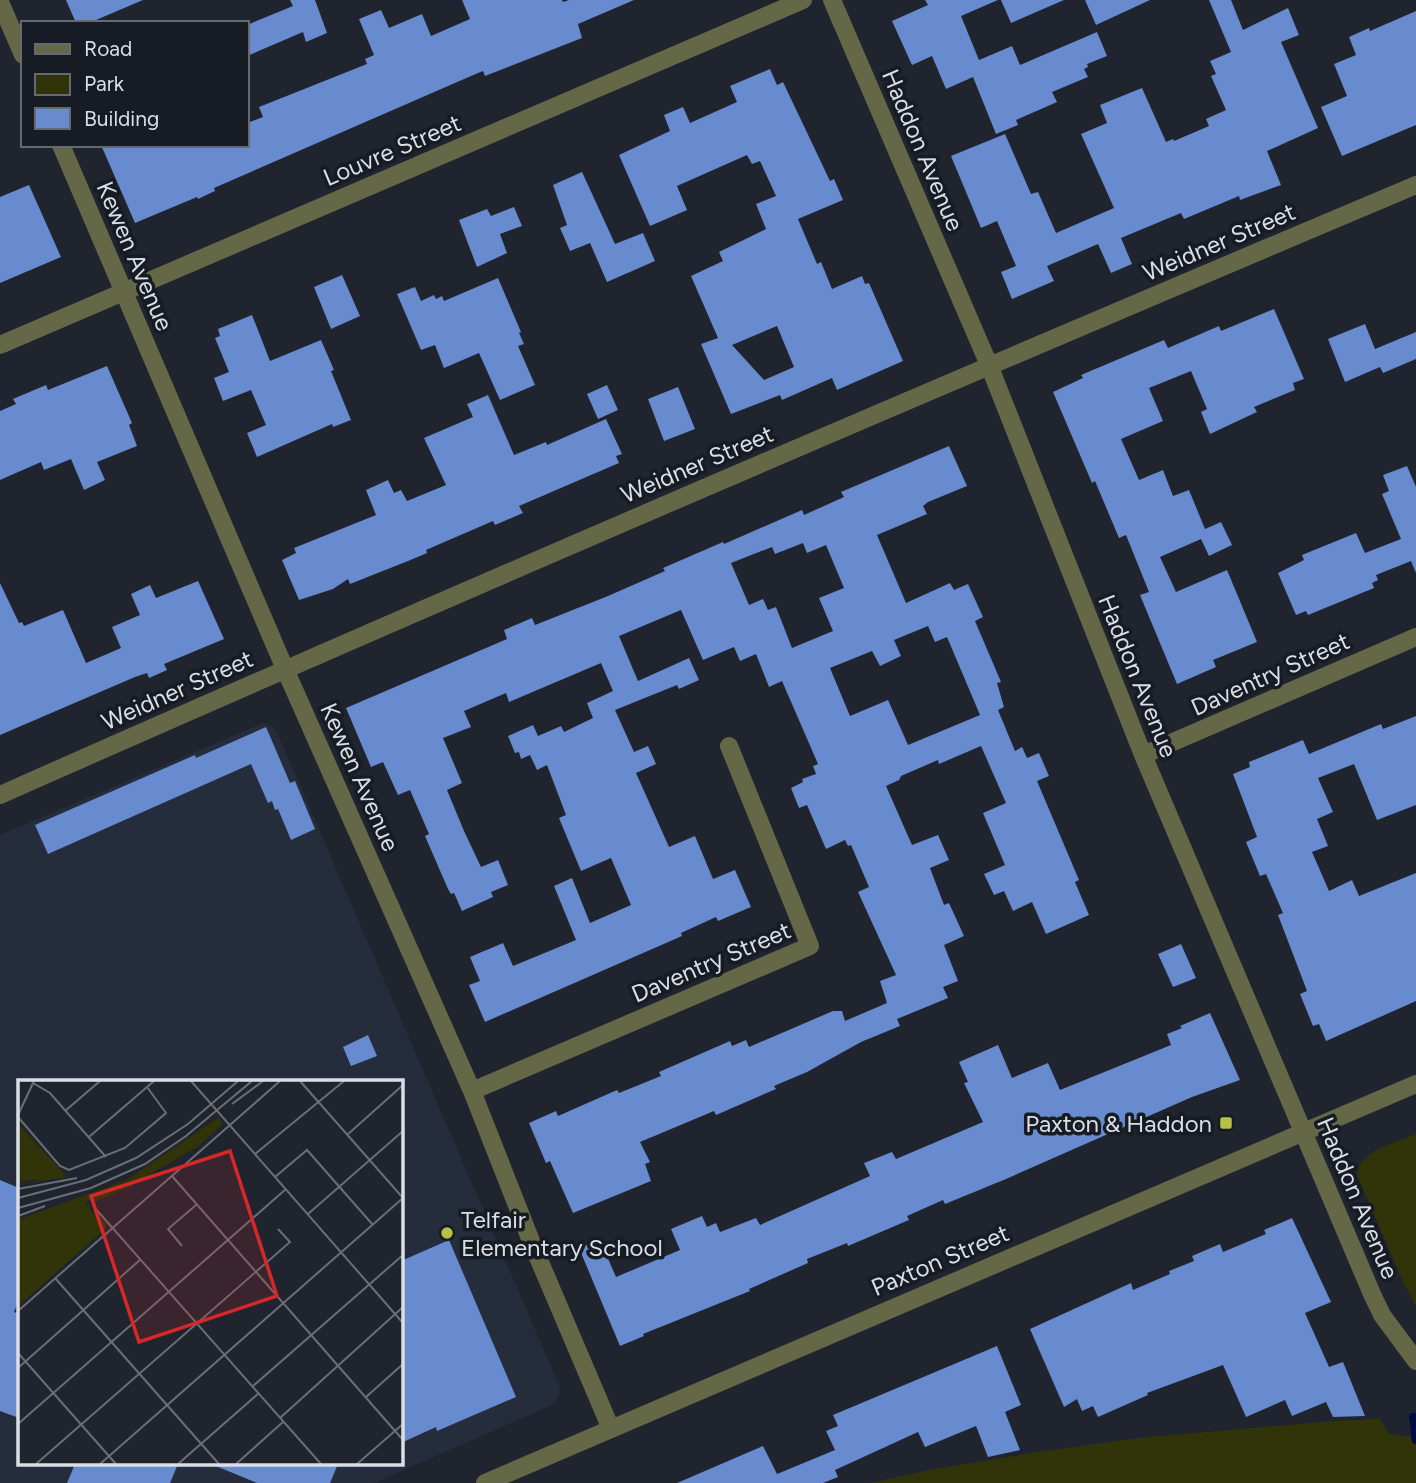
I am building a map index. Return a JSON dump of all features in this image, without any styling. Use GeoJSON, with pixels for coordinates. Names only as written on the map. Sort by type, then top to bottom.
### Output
{"type":"FeatureCollection","features":[{"type":"Feature","properties":{"kind":"street","name":"Louvre Street"},"geometry":{"type":"LineString","coordinates":[[0,345],[803,0]]}},
{"type":"Feature","properties":{"kind":"street","name":"Haddon Avenue"},"geometry":{"type":"LineString","coordinates":[[832,0],[989,365],[1143,755],[1372,1294],[1382,1315],[1416,1361]]}},
{"type":"Feature","properties":{"kind":"street"},"geometry":{"type":"LineString","coordinates":[[0,2],[21,50]]}},
{"type":"Feature","properties":{"kind":"street","name":"Kewen Avenue"},"geometry":{"type":"LineString","coordinates":[[62,147],[285,669],[472,1091],[531,1241],[611,1429]]}},
{"type":"Feature","properties":{"kind":"street","name":"Weidner Street"},"geometry":{"type":"LineString","coordinates":[[0,795],[989,365],[1416,185]]}},
{"type":"Feature","properties":{"kind":"street","name":"Daventry Street"},"geometry":{"type":"LineString","coordinates":[[1143,755],[1416,637]]}},
{"type":"Feature","properties":{"kind":"street","name":"Daventry Street"},"geometry":{"type":"LineString","coordinates":[[472,1091],[810,946],[729,746]]}},
{"type":"Feature","properties":{"kind":"street","name":"Paxton Street"},"geometry":{"type":"LineString","coordinates":[[485,1483],[1416,1084]]}},
{"type":"Feature","properties":{"kind":"shaded area","name":"Telfair Elementary School"},"geometry":{"type":"Polygon","coordinates":[[[263,723],[272,726],[560,1392],[552,1405],[374,1483],[0,1483],[0,835],[263,723]]]}},
{"type":"Feature","properties":{"kind":"green space"},"geometry":{"type":"Polygon","coordinates":[[[1416,1134],[1416,1306],[1357,1175],[1359,1166],[1371,1153],[1416,1134]]]}},
{"type":"Feature","properties":{"kind":"green space"},"geometry":{"type":"Polygon","coordinates":[[[1380,1419],[1389,1434],[1416,1440],[1416,1483],[870,1483],[929,1470],[1138,1438],[1380,1419]]]}},
{"type":"Feature","properties":{"kind":"building"},"geometry":{"type":"Polygon","coordinates":[[[66,0],[143,0],[94,21],[75,21],[66,0]]]}},
{"type":"Feature","properties":{"kind":"building"},"geometry":{"type":"Polygon","coordinates":[[[290,0],[315,0],[327,33],[306,42],[303,32],[248,56],[248,25],[293,6],[290,0]]]}},
{"type":"Feature","properties":{"kind":"building"},"geometry":{"type":"Polygon","coordinates":[[[462,0],[634,0],[578,24],[582,38],[485,76],[483,71],[214,188],[215,191],[198,199],[197,197],[135,223],[102,147],[248,147],[248,123],[263,117],[259,107],[367,64],[365,59],[374,55],[359,19],[381,10],[389,28],[422,14],[431,36],[470,19],[462,0]]]}},
{"type":"Feature","properties":{"kind":"building"},"geometry":{"type":"Polygon","coordinates":[[[925,0],[998,0],[961,16],[979,60],[1012,46],[1020,65],[1097,32],[1107,56],[1087,64],[1088,67],[1084,69],[1088,77],[1052,92],[1057,102],[1016,120],[1018,125],[996,134],[973,77],[946,89],[932,56],[912,65],[892,21],[928,5],[925,0]]]}},
{"type":"Feature","properties":{"kind":"building"},"geometry":{"type":"Polygon","coordinates":[[[1001,0],[1064,0],[1011,23],[1001,0]]]}},
{"type":"Feature","properties":{"kind":"building"},"geometry":{"type":"Polygon","coordinates":[[[1085,0],[1150,0],[1096,25],[1085,0]]]}},
{"type":"Feature","properties":{"kind":"building"},"geometry":{"type":"Polygon","coordinates":[[[1209,0],[1231,0],[1243,30],[1288,8],[1299,35],[1281,42],[1318,128],[1267,151],[1281,185],[1240,200],[1239,196],[1184,219],[1181,213],[1121,238],[1132,264],[1111,273],[1098,244],[1047,266],[1054,281],[1012,299],[1001,272],[1016,266],[997,221],[981,228],[951,156],[1005,134],[1031,194],[1038,192],[1056,233],[1114,208],[1081,134],[1107,123],[1100,105],[1142,88],[1166,142],[1209,126],[1206,119],[1226,110],[1211,76],[1216,74],[1210,61],[1231,52],[1209,0]]]}},
{"type":"Feature","properties":{"kind":"building"},"geometry":{"type":"Polygon","coordinates":[[[1416,11],[1416,125],[1342,156],[1321,107],[1347,96],[1334,64],[1356,55],[1349,37],[1416,11]]]}},
{"type":"Feature","properties":{"kind":"building"},"geometry":{"type":"Polygon","coordinates":[[[770,69],[777,85],[783,82],[830,181],[834,179],[843,200],[798,219],[817,264],[821,262],[832,289],[862,276],[865,284],[869,283],[903,361],[837,390],[832,378],[782,400],[780,395],[731,414],[701,344],[718,338],[691,276],[723,261],[719,252],[766,229],[756,204],[776,196],[760,161],[752,164],[747,155],[677,186],[687,210],[650,226],[619,155],[670,131],[664,115],[683,107],[690,123],[737,102],[730,86],[770,69]],[[777,326],[732,345],[764,380],[794,367],[777,326]]]}},
{"type":"Feature","properties":{"kind":"building"},"geometry":{"type":"Polygon","coordinates":[[[582,172],[615,244],[643,233],[655,261],[607,282],[590,243],[570,251],[560,228],[567,225],[553,185],[582,172]]]}},
{"type":"Feature","properties":{"kind":"building"},"geometry":{"type":"Polygon","coordinates":[[[29,185],[61,257],[0,283],[0,197],[29,185]]]}},
{"type":"Feature","properties":{"kind":"building"},"geometry":{"type":"Polygon","coordinates":[[[514,207],[522,226],[500,234],[507,253],[477,267],[459,220],[487,209],[491,216],[514,207]]]}},
{"type":"Feature","properties":{"kind":"building"},"geometry":{"type":"Polygon","coordinates":[[[342,275],[360,316],[331,329],[314,287],[342,275]]]}},
{"type":"Feature","properties":{"kind":"building"},"geometry":{"type":"Polygon","coordinates":[[[498,278],[521,332],[519,333],[524,344],[518,346],[535,385],[500,400],[479,353],[444,368],[435,345],[421,350],[397,294],[415,287],[421,301],[434,295],[436,299],[442,296],[444,301],[498,278]]]}},
{"type":"Feature","properties":{"kind":"building"},"geometry":{"type":"Polygon","coordinates":[[[1274,309],[1304,379],[1293,383],[1295,390],[1254,407],[1257,412],[1210,434],[1201,412],[1207,409],[1191,371],[1149,388],[1163,421],[1121,439],[1139,480],[1163,470],[1173,496],[1189,490],[1205,529],[1221,522],[1232,545],[1209,556],[1201,539],[1160,557],[1176,592],[1227,570],[1257,642],[1213,660],[1216,667],[1177,684],[1140,595],[1149,592],[1126,535],[1119,538],[1053,392],[1083,378],[1081,375],[1164,340],[1168,348],[1219,326],[1221,331],[1274,309]]]}},
{"type":"Feature","properties":{"kind":"building"},"geometry":{"type":"Polygon","coordinates":[[[252,315],[270,361],[321,340],[351,420],[333,427],[332,424],[257,457],[247,433],[266,425],[251,390],[223,401],[214,378],[229,372],[215,338],[220,336],[218,329],[252,315]]]}},
{"type":"Feature","properties":{"kind":"building"},"geometry":{"type":"Polygon","coordinates":[[[1365,324],[1375,349],[1416,332],[1416,359],[1383,373],[1380,367],[1345,382],[1328,339],[1365,324]]]}},
{"type":"Feature","properties":{"kind":"building"},"geometry":{"type":"Polygon","coordinates":[[[107,366],[132,423],[129,425],[137,446],[97,462],[105,480],[84,490],[71,459],[44,470],[41,462],[0,480],[0,411],[16,404],[13,399],[46,385],[48,390],[107,366]]]}},
{"type":"Feature","properties":{"kind":"building"},"geometry":{"type":"Polygon","coordinates":[[[607,385],[618,410],[598,419],[587,394],[607,385]]]}},
{"type":"Feature","properties":{"kind":"building"},"geometry":{"type":"Polygon","coordinates":[[[678,387],[695,429],[664,441],[648,399],[678,387]]]}},
{"type":"Feature","properties":{"kind":"building"},"geometry":{"type":"Polygon","coordinates":[[[488,395],[514,455],[546,442],[547,445],[606,419],[622,454],[616,456],[619,463],[519,506],[523,513],[495,525],[493,521],[426,550],[427,553],[408,561],[350,584],[348,579],[333,589],[299,600],[282,560],[296,553],[294,548],[376,515],[366,490],[388,480],[394,493],[401,490],[407,501],[446,485],[424,438],[473,417],[467,404],[488,395]]]}},
{"type":"Feature","properties":{"kind":"building"},"geometry":{"type":"Polygon","coordinates":[[[949,446],[967,486],[928,502],[923,506],[927,514],[877,535],[906,603],[950,583],[954,590],[968,584],[983,617],[975,621],[1001,682],[997,683],[1004,707],[998,710],[1015,751],[1022,747],[1027,758],[1039,753],[1049,776],[1037,781],[1079,880],[1075,882],[1089,915],[1046,934],[1032,902],[1013,911],[1004,891],[994,895],[984,874],[1005,865],[983,813],[1006,803],[981,746],[939,764],[938,760],[901,776],[899,780],[886,786],[912,845],[938,835],[949,860],[930,868],[944,905],[949,903],[964,936],[944,945],[958,981],[943,987],[948,998],[897,1019],[900,1026],[861,1042],[807,1072],[774,1086],[776,1089],[716,1115],[714,1111],[640,1142],[650,1162],[645,1164],[651,1181],[573,1213],[550,1161],[546,1163],[529,1123],[556,1111],[558,1116],[617,1090],[619,1093],[661,1076],[659,1072],[730,1041],[732,1046],[746,1040],[749,1047],[833,1011],[842,1011],[845,1021],[887,1003],[880,981],[896,975],[858,892],[869,887],[851,845],[848,846],[845,840],[826,849],[807,805],[799,808],[791,788],[803,782],[802,779],[816,774],[813,766],[818,764],[782,681],[769,687],[756,654],[740,661],[734,647],[703,660],[681,610],[619,636],[638,681],[689,658],[699,680],[679,689],[677,685],[615,710],[634,752],[648,746],[656,764],[636,773],[669,847],[695,836],[713,879],[735,870],[751,907],[718,921],[716,917],[681,933],[682,936],[485,1022],[469,985],[480,981],[470,957],[503,943],[513,966],[576,940],[554,886],[572,878],[590,923],[631,905],[611,858],[581,871],[559,818],[566,815],[547,765],[537,770],[530,755],[521,759],[519,752],[515,753],[508,736],[533,725],[538,736],[561,726],[564,732],[593,718],[587,703],[613,691],[601,663],[509,702],[506,693],[464,711],[471,727],[443,738],[462,783],[447,790],[464,831],[481,867],[498,860],[508,885],[491,892],[493,897],[462,911],[454,893],[451,894],[448,889],[425,836],[429,834],[410,790],[398,795],[383,762],[371,767],[346,708],[507,639],[504,630],[532,618],[535,625],[608,596],[723,542],[724,544],[802,510],[804,515],[844,497],[841,492],[949,446]],[[803,543],[775,554],[772,547],[731,563],[749,605],[763,599],[768,610],[776,607],[792,648],[833,631],[819,598],[844,588],[826,545],[807,553],[803,543]],[[928,626],[894,640],[901,656],[880,666],[872,651],[830,668],[850,716],[888,700],[908,745],[980,715],[947,637],[935,642],[928,626]]]}},
{"type":"Feature","properties":{"kind":"building"},"geometry":{"type":"Polygon","coordinates":[[[1407,466],[1416,487],[1416,573],[1411,561],[1376,575],[1378,580],[1372,583],[1374,588],[1308,615],[1306,611],[1296,615],[1278,573],[1304,560],[1302,555],[1356,533],[1365,553],[1401,539],[1382,494],[1389,491],[1383,475],[1407,466]]]}},
{"type":"Feature","properties":{"kind":"building"},"geometry":{"type":"Polygon","coordinates":[[[198,581],[224,639],[164,664],[167,670],[149,678],[147,673],[135,677],[0,735],[0,583],[19,623],[22,622],[24,626],[63,610],[86,663],[121,648],[112,627],[140,615],[131,594],[150,585],[156,598],[198,581]]]}},
{"type":"Feature","properties":{"kind":"building"},"geometry":{"type":"Polygon","coordinates":[[[1416,716],[1416,805],[1377,820],[1354,764],[1318,778],[1333,812],[1317,819],[1328,846],[1312,852],[1329,891],[1352,880],[1359,896],[1416,873],[1416,1001],[1326,1041],[1319,1024],[1313,1026],[1300,994],[1307,991],[1278,915],[1283,913],[1266,874],[1260,876],[1246,842],[1257,837],[1233,774],[1250,767],[1249,762],[1303,740],[1309,754],[1381,724],[1383,729],[1416,716]]]}},
{"type":"Feature","properties":{"kind":"building"},"geometry":{"type":"Polygon","coordinates":[[[266,727],[290,783],[295,781],[315,829],[291,840],[278,809],[275,810],[272,801],[268,803],[251,764],[48,854],[35,825],[266,727]]]}},
{"type":"Feature","properties":{"kind":"building"},"geometry":{"type":"Polygon","coordinates":[[[1181,944],[1196,978],[1173,987],[1158,954],[1181,944]]]}},
{"type":"Feature","properties":{"kind":"building"},"geometry":{"type":"Polygon","coordinates":[[[1210,1013],[1240,1080],[1192,1097],[945,1204],[943,1200],[907,1216],[909,1220],[848,1246],[847,1243],[807,1259],[808,1263],[749,1289],[750,1291],[620,1346],[579,1248],[600,1240],[616,1277],[680,1250],[671,1229],[702,1216],[707,1227],[716,1223],[720,1232],[756,1218],[760,1225],[870,1176],[864,1163],[892,1152],[896,1159],[983,1122],[964,1083],[968,1082],[959,1062],[998,1045],[1012,1078],[1048,1063],[1060,1090],[1171,1045],[1167,1034],[1210,1013]]]}},
{"type":"Feature","properties":{"kind":"building"},"geometry":{"type":"Polygon","coordinates":[[[368,1035],[377,1056],[351,1066],[343,1047],[368,1035]]]}},
{"type":"Feature","properties":{"kind":"building"},"geometry":{"type":"Polygon","coordinates":[[[0,1180],[18,1188],[18,1302],[14,1312],[18,1314],[18,1418],[0,1411],[0,1180]]]}},
{"type":"Feature","properties":{"kind":"building"},"geometry":{"type":"Polygon","coordinates":[[[1292,1218],[1331,1302],[1305,1313],[1329,1367],[1343,1362],[1365,1416],[1333,1417],[1326,1402],[1292,1416],[1285,1400],[1246,1417],[1223,1365],[1147,1393],[1148,1395],[1098,1417],[1093,1406],[1082,1411],[1077,1399],[1064,1407],[1030,1329],[1131,1283],[1133,1290],[1170,1274],[1169,1271],[1194,1261],[1192,1256],[1220,1244],[1223,1252],[1266,1234],[1264,1230],[1292,1218]]]}},
{"type":"Feature","properties":{"kind":"building"},"geometry":{"type":"Polygon","coordinates":[[[449,1240],[516,1397],[437,1431],[436,1427],[402,1443],[402,1261],[449,1240]]]}},
{"type":"Feature","properties":{"kind":"building"},"geometry":{"type":"Polygon","coordinates":[[[997,1346],[1021,1405],[1005,1412],[1020,1450],[988,1457],[976,1426],[925,1447],[918,1432],[835,1470],[838,1477],[823,1483],[677,1483],[763,1446],[777,1474],[835,1450],[826,1431],[838,1426],[833,1415],[997,1346]]]}},
{"type":"Feature","properties":{"kind":"building"},"geometry":{"type":"Polygon","coordinates":[[[74,1466],[177,1466],[170,1483],[67,1483],[74,1466]]]}},
{"type":"Feature","properties":{"kind":"building"},"geometry":{"type":"Polygon","coordinates":[[[216,1466],[337,1466],[330,1483],[257,1483],[216,1466]]]}},
{"type":"Feature","properties":{"kind":"waterway"},"geometry":{"type":"LineString","coordinates":[[1413,1417],[1416,1440]]}},
{"type":"Feature","properties":{"kind":"place","name":"Paxton & Haddon"},"geometry":{"type":"Point","coordinates":[1226,1123]}},
{"type":"Feature","properties":{"kind":"place","name":"Telfair Elementary School"},"geometry":{"type":"Point","coordinates":[447,1233]}}]}
